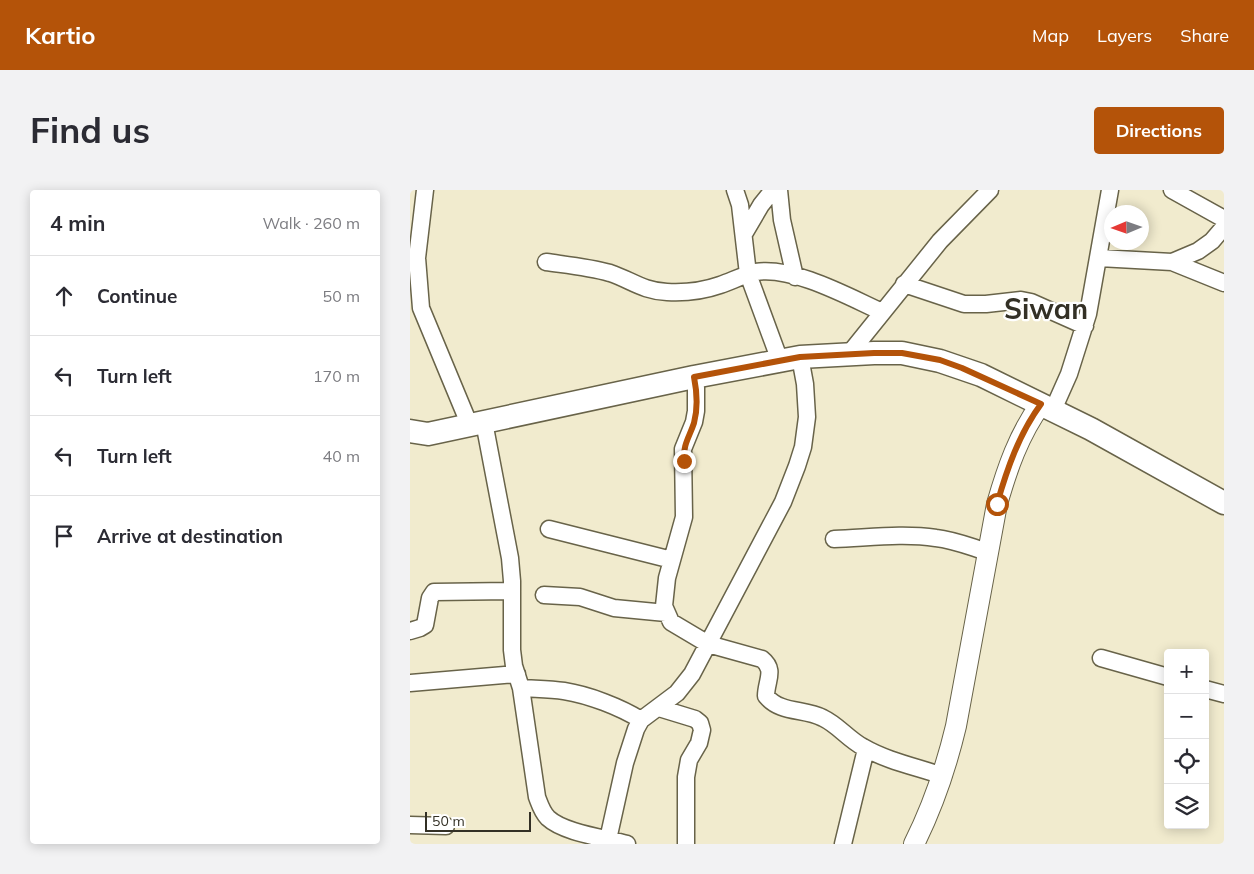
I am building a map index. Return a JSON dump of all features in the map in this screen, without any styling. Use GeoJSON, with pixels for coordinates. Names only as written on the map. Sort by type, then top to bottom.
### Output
{"type":"FeatureCollection","features":[{"type":"Feature","properties":{"kind":"main road"},"geometry":{"type":"LineString","coordinates":[[410,431],[428,434],[694,377],[790,359],[850,354],[902,353],[940,360],[981,375],[1047,407],[1224,503]]}},
{"type":"Feature","properties":{"kind":"street"},"geometry":{"type":"LineString","coordinates":[[425,190],[416,210],[416,306],[477,424],[510,558],[512,650],[519,681],[537,797],[542,811],[548,818],[567,829],[608,842],[627,844]]}},
{"type":"Feature","properties":{"kind":"street"},"geometry":{"type":"LineString","coordinates":[[608,842],[630,744],[641,720],[678,693],[692,674],[783,502],[803,447],[807,417],[805,384],[790,359],[748,274],[740,205],[735,190]]}},
{"type":"Feature","properties":{"kind":"street"},"geometry":{"type":"LineString","coordinates":[[744,234],[761,205],[773,190]]}},
{"type":"Feature","properties":{"kind":"street"},"geometry":{"type":"LineString","coordinates":[[780,190],[782,220],[796,277]]}},
{"type":"Feature","properties":{"kind":"street"},"geometry":{"type":"LineString","coordinates":[[850,354],[940,241],[990,190]]}},
{"type":"Feature","properties":{"kind":"street"},"geometry":{"type":"LineString","coordinates":[[914,844],[932,806],[943,776],[956,726],[997,504],[1025,427],[1047,407],[1069,374],[1085,326],[1110,190]]}},
{"type":"Feature","properties":{"kind":"street"},"geometry":{"type":"LineString","coordinates":[[1172,190],[1224,219]]}},
{"type":"Feature","properties":{"kind":"street"},"geometry":{"type":"LineString","coordinates":[[1172,262],[1198,251],[1212,241],[1224,227]]}},
{"type":"Feature","properties":{"kind":"street"},"geometry":{"type":"LineString","coordinates":[[1099,258],[1172,262],[1224,283]]}},
{"type":"Feature","properties":{"kind":"street"},"geometry":{"type":"LineString","coordinates":[[546,262],[599,270],[646,289],[667,292],[693,292],[707,289],[748,274],[769,272],[796,277],[827,287],[882,312]]}},
{"type":"Feature","properties":{"kind":"street"},"geometry":{"type":"LineString","coordinates":[[904,284],[964,304],[986,304],[1021,300],[1031,302],[1085,326]]}},
{"type":"Feature","properties":{"kind":"street"},"geometry":{"type":"LineString","coordinates":[[694,377],[696,411],[694,422],[683,449],[684,517],[664,592],[666,613],[679,628],[708,644],[762,659],[768,664],[770,669],[766,696],[772,703],[782,708],[820,716],[831,722],[850,740],[866,749],[943,776]]}},
{"type":"Feature","properties":{"kind":"street"},"geometry":{"type":"LineString","coordinates":[[549,529],[672,560]]}},
{"type":"Feature","properties":{"kind":"street"},"geometry":{"type":"LineString","coordinates":[[834,539],[914,536],[956,542],[988,552]]}},
{"type":"Feature","properties":{"kind":"street"},"geometry":{"type":"LineString","coordinates":[[410,632],[425,625],[430,598],[434,592],[512,591]]}},
{"type":"Feature","properties":{"kind":"street"},"geometry":{"type":"LineString","coordinates":[[544,595],[580,597],[614,608],[666,613]]}},
{"type":"Feature","properties":{"kind":"street"},"geometry":{"type":"LineString","coordinates":[[1101,658],[1164,676]]}},
{"type":"Feature","properties":{"kind":"street"},"geometry":{"type":"LineString","coordinates":[[410,683],[519,681],[574,693],[618,708],[641,720]]}},
{"type":"Feature","properties":{"kind":"street"},"geometry":{"type":"LineString","coordinates":[[1209,689],[1224,694]]}},
{"type":"Feature","properties":{"kind":"street"},"geometry":{"type":"LineString","coordinates":[[659,708],[695,719],[700,723],[702,730],[699,743],[689,760],[686,777],[686,844]]}},
{"type":"Feature","properties":{"kind":"street"},"geometry":{"type":"LineString","coordinates":[[843,844],[866,749]]}},
{"type":"Feature","properties":{"kind":"street"},"geometry":{"type":"LineString","coordinates":[[410,825],[446,826]]}},
{"type":"Feature","properties":{"kind":"district","name":"Siwan"},"geometry":{"type":"Point","coordinates":[1046,309]}},
{"type":"Feature","properties":{"kind":"route"},"geometry":{"type":"LineString","coordinates":[[684,461],[683,449],[694,422],[696,411],[694,377],[800,357],[902,353],[940,360],[962,368],[981,375],[1041,404],[1025,427],[997,504]]}}]}
